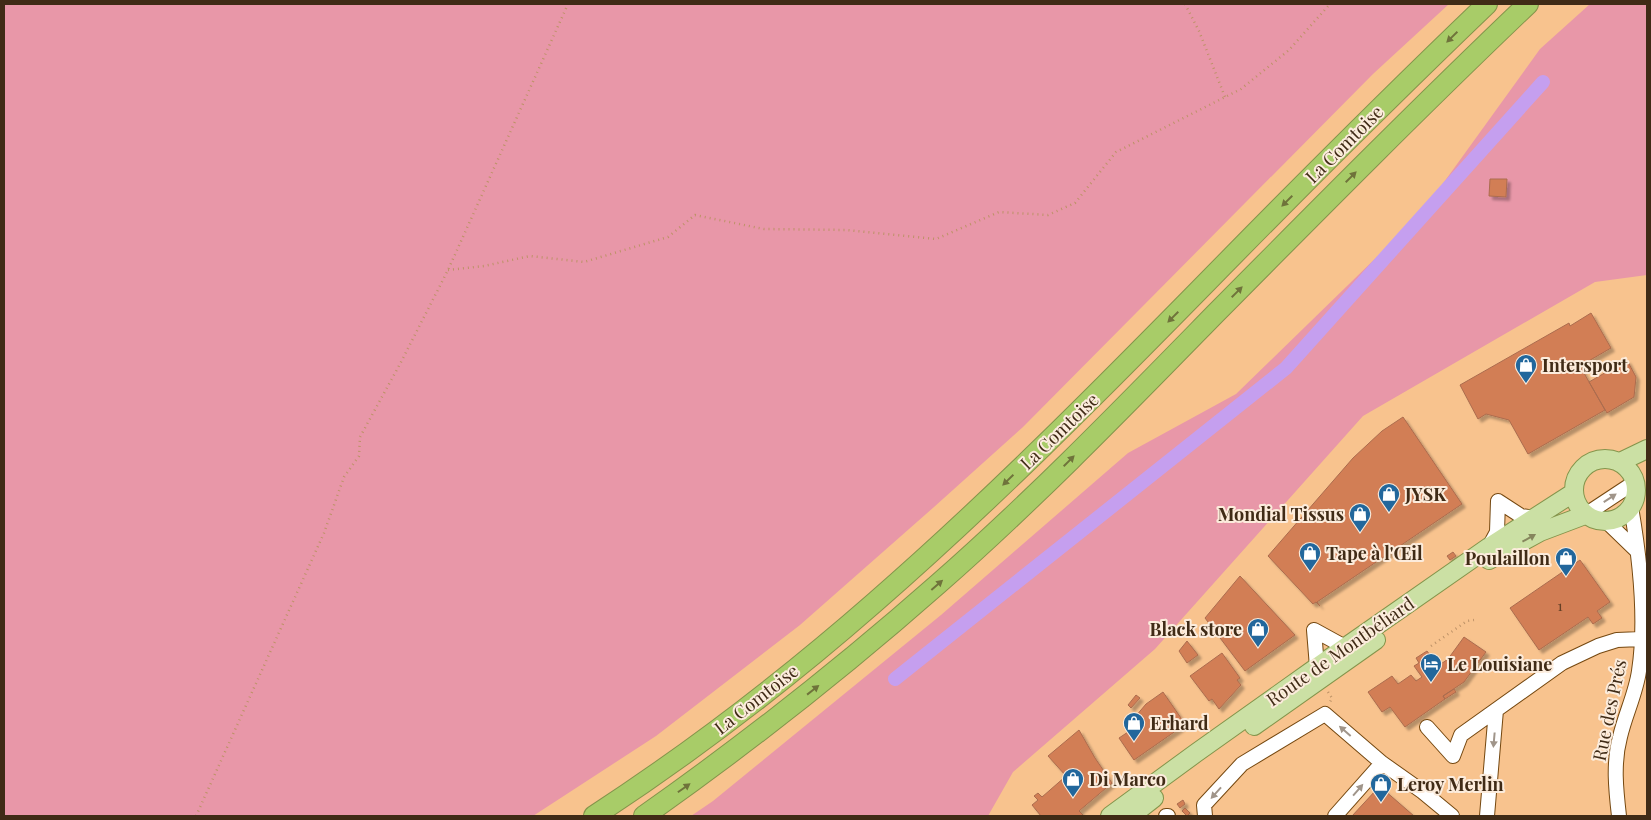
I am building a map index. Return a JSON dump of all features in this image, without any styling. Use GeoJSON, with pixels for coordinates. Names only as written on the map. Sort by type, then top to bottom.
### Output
{"type":"FeatureCollection","features":[{"type":"Feature","properties":{"kind":"highway","name":"La Comtoise"},"geometry":{"type":"LineString","coordinates":[[594,816],[667,766],[793,670],[873,604],[952,533],[1066,424],[1381,107],[1487,4]]}},
{"type":"Feature","properties":{"kind":"highway","name":"La Comtoise"},"geometry":{"type":"LineString","coordinates":[[644,816],[756,735],[819,686],[996,531],[1115,415],[1338,190],[1528,4]]}},
{"type":"Feature","properties":{"kind":"main road"},"geometry":{"type":"LineString","coordinates":[[1620,462],[1647,449]]}},
{"type":"Feature","properties":{"kind":"main road"},"geometry":{"type":"LineString","coordinates":[[1611,459],[1620,462],[1632,474],[1641,476],[1631,507],[1617,519],[1607,522],[1599,521],[1585,515],[1575,501],[1573,493],[1574,483],[1584,466],[1592,461],[1611,459]]}},
{"type":"Feature","properties":{"kind":"main road","name":"Route de Montbéliard"},"geometry":{"type":"LineString","coordinates":[[1131,816],[1318,673],[1345,647],[1489,547],[1573,493]]}},
{"type":"Feature","properties":{"kind":"main road","name":"Route de Montbéliard"},"geometry":{"type":"LineString","coordinates":[[1110,816],[1196,753],[1491,559],[1540,532],[1585,515]]}},
{"type":"Feature","properties":{"kind":"street"},"geometry":{"type":"LineString","coordinates":[[1585,515],[1641,476]]}},
{"type":"Feature","properties":{"kind":"street"},"geometry":{"type":"LineString","coordinates":[[1489,547],[1497,532],[1498,501],[1522,516],[1535,518]]}},
{"type":"Feature","properties":{"kind":"street","name":"Rue des Prés"},"geometry":{"type":"LineString","coordinates":[[1619,816],[1615,772],[1619,739],[1639,672],[1642,639],[1641,575],[1631,507]]}},
{"type":"Feature","properties":{"kind":"street"},"geometry":{"type":"LineString","coordinates":[[1607,522],[1637,552]]}},
{"type":"Feature","properties":{"kind":"street"},"geometry":{"type":"LineString","coordinates":[[1318,673],[1314,630],[1345,647]]}},
{"type":"Feature","properties":{"kind":"street"},"geometry":{"type":"LineString","coordinates":[[1427,727],[1453,756],[1461,735],[1562,663],[1589,650],[1617,640],[1642,639]]}},
{"type":"Feature","properties":{"kind":"street"},"geometry":{"type":"LineString","coordinates":[[1487,816],[1496,710]]}},
{"type":"Feature","properties":{"kind":"street"},"geometry":{"type":"LineString","coordinates":[[1205,816],[1204,805],[1242,764],[1326,714],[1382,763],[1423,792],[1451,815]]}},
{"type":"Feature","properties":{"kind":"street"},"geometry":{"type":"LineString","coordinates":[[1335,816],[1382,763]]}},
{"type":"Feature","properties":{"kind":"path"},"geometry":{"type":"LineString","coordinates":[[196,816],[324,533],[344,477],[359,456],[360,436],[400,364],[448,270],[568,4]]}},
{"type":"Feature","properties":{"kind":"path"},"geometry":{"type":"LineString","coordinates":[[1185,4],[1199,31],[1225,97]]}},
{"type":"Feature","properties":{"kind":"path"},"geometry":{"type":"LineString","coordinates":[[448,270],[484,266],[530,256],[584,262],[668,237],[695,215],[764,228],[847,230],[936,239],[999,212],[1048,215],[1075,203],[1116,152],[1241,89],[1289,50],[1330,4]]}},
{"type":"Feature","properties":{"kind":"path"},"geometry":{"type":"LineString","coordinates":[[1431,646],[1467,620],[1474,620]]}},
{"type":"Feature","properties":{"kind":"path"},"geometry":{"type":"LineString","coordinates":[[1318,673],[1332,698],[1326,714]]}},
{"type":"Feature","properties":{"kind":"shaded area"},"geometry":{"type":"Polygon","coordinates":[[[4,4],[1449,4],[1373,74],[1023,427],[934,507],[800,625],[656,736],[533,816],[4,816],[4,4]]]}},
{"type":"Feature","properties":{"kind":"shaded area"},"geometry":{"type":"Polygon","coordinates":[[[1590,4],[1647,4],[1647,275],[1595,282],[1363,416],[1155,649],[1013,772],[988,816],[691,816],[713,801],[941,615],[1128,453],[1236,394],[1421,214],[1540,49],[1590,4]]]}},
{"type":"Feature","properties":{"kind":"building"},"geometry":{"type":"Polygon","coordinates":[[[1490,179],[1507,179],[1506,197],[1489,196],[1490,179]]]}},
{"type":"Feature","properties":{"kind":"building","name":"Intersport"},"geometry":{"type":"Polygon","coordinates":[[[1591,313],[1611,348],[1580,366],[1605,410],[1528,454],[1509,420],[1486,414],[1478,419],[1460,385],[1569,323],[1570,326],[1591,313]]]}},
{"type":"Feature","properties":{"kind":"building"},"geometry":{"type":"Polygon","coordinates":[[[1627,360],[1636,377],[1634,397],[1607,413],[1589,382],[1627,360]]]}},
{"type":"Feature","properties":{"kind":"building"},"geometry":{"type":"Polygon","coordinates":[[[1403,417],[1462,504],[1317,602],[1320,606],[1316,602],[1313,604],[1268,556],[1353,458],[1382,431],[1403,417]]]}},
{"type":"Feature","properties":{"kind":"building"},"geometry":{"type":"Polygon","coordinates":[[[1453,552],[1456,556],[1450,560],[1447,556],[1453,552]]]}},
{"type":"Feature","properties":{"kind":"building"},"geometry":{"type":"Polygon","coordinates":[[[1580,560],[1610,602],[1597,611],[1602,618],[1593,624],[1588,617],[1539,650],[1510,608],[1580,560]]]}},
{"type":"Feature","properties":{"kind":"building"},"geometry":{"type":"Polygon","coordinates":[[[1240,576],[1295,635],[1245,671],[1205,618],[1240,576]]]}},
{"type":"Feature","properties":{"kind":"building","name":"Le Louisiane"},"geometry":{"type":"Polygon","coordinates":[[[1464,637],[1486,652],[1464,682],[1443,696],[1445,699],[1405,727],[1390,707],[1382,712],[1368,692],[1392,676],[1398,684],[1411,675],[1416,681],[1422,677],[1414,666],[1419,663],[1416,658],[1427,651],[1438,666],[1448,659],[1464,637]]]}},
{"type":"Feature","properties":{"kind":"building"},"geometry":{"type":"Polygon","coordinates":[[[1187,641],[1198,655],[1187,663],[1179,651],[1187,641]]]}},
{"type":"Feature","properties":{"kind":"building"},"geometry":{"type":"Polygon","coordinates":[[[1222,653],[1240,678],[1237,680],[1241,685],[1219,709],[1212,699],[1209,701],[1190,676],[1222,653]]]}},
{"type":"Feature","properties":{"kind":"building"},"geometry":{"type":"Polygon","coordinates":[[[1454,689],[1456,692],[1445,699],[1443,696],[1454,689]]]}},
{"type":"Feature","properties":{"kind":"building"},"geometry":{"type":"Polygon","coordinates":[[[1163,692],[1181,718],[1180,728],[1134,760],[1119,738],[1140,724],[1135,717],[1146,704],[1163,692]]]}},
{"type":"Feature","properties":{"kind":"building"},"geometry":{"type":"Polygon","coordinates":[[[1136,695],[1140,698],[1131,708],[1128,705],[1136,695]]]}},
{"type":"Feature","properties":{"kind":"building"},"geometry":{"type":"Polygon","coordinates":[[[1079,730],[1112,783],[1079,811],[1082,816],[1041,816],[1032,805],[1038,800],[1034,796],[1038,793],[1042,797],[1066,776],[1048,756],[1079,730]]]}},
{"type":"Feature","properties":{"kind":"building","name":"Leroy Merlin"},"geometry":{"type":"Polygon","coordinates":[[[1381,788],[1414,816],[1352,816],[1376,790],[1381,788]]]}},
{"type":"Feature","properties":{"kind":"building"},"geometry":{"type":"Polygon","coordinates":[[[1183,800],[1185,804],[1180,808],[1177,804],[1183,800]]]}},
{"type":"Feature","properties":{"kind":"building"},"geometry":{"type":"Polygon","coordinates":[[[1185,808],[1190,813],[1187,816],[1182,811],[1185,808]]]}},
{"type":"Feature","properties":{"kind":"waterway"},"geometry":{"type":"LineString","coordinates":[[895,679],[1286,368],[1543,82]]}},
{"type":"Feature","properties":{"kind":"place","name":"Intersport"},"geometry":{"type":"Point","coordinates":[1526,384]}},
{"type":"Feature","properties":{"kind":"place","name":"JYSK"},"geometry":{"type":"Point","coordinates":[1389,513]}},
{"type":"Feature","properties":{"kind":"place","name":"Mondial Tissus"},"geometry":{"type":"Point","coordinates":[1360,533]}},
{"type":"Feature","properties":{"kind":"place","name":"Tape à l'Œil"},"geometry":{"type":"Point","coordinates":[1310,572]}},
{"type":"Feature","properties":{"kind":"place","name":"Poulaillon"},"geometry":{"type":"Point","coordinates":[1566,577]}},
{"type":"Feature","properties":{"kind":"place","name":"Black store"},"geometry":{"type":"Point","coordinates":[1258,648]}},
{"type":"Feature","properties":{"kind":"place","name":"Le Louisiane"},"geometry":{"type":"Point","coordinates":[1431,683]}},
{"type":"Feature","properties":{"kind":"place","name":"Erhard"},"geometry":{"type":"Point","coordinates":[1134,742]}},
{"type":"Feature","properties":{"kind":"place","name":"Di Marco"},"geometry":{"type":"Point","coordinates":[1073,798]}},
{"type":"Feature","properties":{"kind":"place","name":"Leroy Merlin"},"geometry":{"type":"Point","coordinates":[1381,803]}}]}
